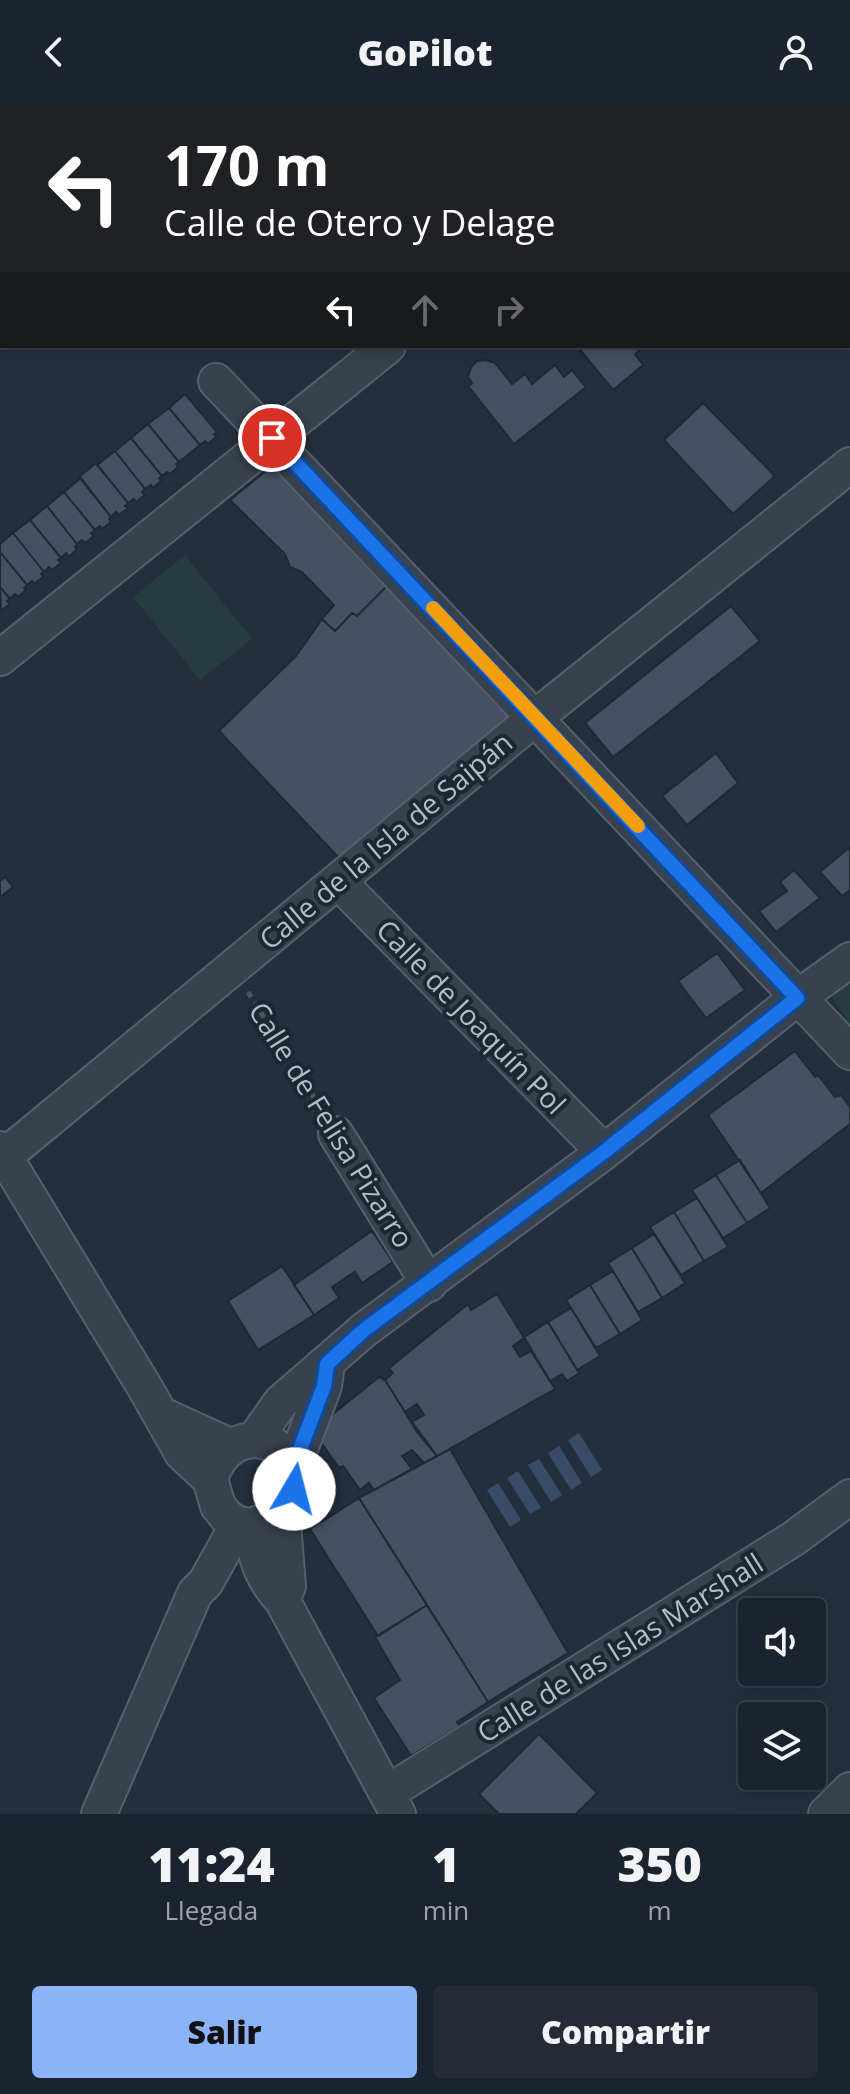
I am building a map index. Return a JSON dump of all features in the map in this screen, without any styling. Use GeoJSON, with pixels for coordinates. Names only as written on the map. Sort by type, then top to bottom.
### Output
{"type":"FeatureCollection","features":[{"type":"Feature","properties":{"kind":"street"},"geometry":{"type":"LineString","coordinates":[[0,658],[385,348]]}},
{"type":"Feature","properties":{"kind":"street"},"geometry":{"type":"LineString","coordinates":[[216,381],[850,1052]]}},
{"type":"Feature","properties":{"kind":"street","name":"Calle de la Isla de Saipán"},"geometry":{"type":"LineString","coordinates":[[2,1155],[339,882],[536,717],[850,465]]}},
{"type":"Feature","properties":{"kind":"street","name":"Calle de Joaquín Pol"},"geometry":{"type":"LineString","coordinates":[[339,882],[604,1152]]}},
{"type":"Feature","properties":{"kind":"street"},"geometry":{"type":"LineString","coordinates":[[393,1804],[282,1600],[269,1586],[229,1509],[214,1467],[243,1443],[281,1402],[364,1330],[604,1152],[797,998],[850,960]]}},
{"type":"Feature","properties":{"kind":"street","name":"Calle de Felisa Pizarro"},"geometry":{"type":"LineString","coordinates":[[336,1134],[429,1284]]}},
{"type":"Feature","properties":{"kind":"street"},"geometry":{"type":"LineString","coordinates":[[2,1155],[162,1415],[182,1453],[229,1509],[268,1520],[282,1511],[294,1489],[294,1465],[324,1386],[327,1364]]}},
{"type":"Feature","properties":{"kind":"street"},"geometry":{"type":"LineString","coordinates":[[162,1415],[243,1443],[265,1441],[276,1446],[294,1465]]}},
{"type":"Feature","properties":{"kind":"street","name":"Calle de las Islas Marshall"},"geometry":{"type":"LineString","coordinates":[[393,1804],[793,1539],[850,1497]]}},
{"type":"Feature","properties":{"kind":"street"},"geometry":{"type":"LineString","coordinates":[[99,1814],[195,1593],[194,1577],[229,1509]]}},
{"type":"Feature","properties":{"kind":"street"},"geometry":{"type":"LineString","coordinates":[[282,1511],[288,1586],[282,1600]]}},
{"type":"Feature","properties":{"kind":"street"},"geometry":{"type":"LineString","coordinates":[[826,1814],[850,1790]]}},
{"type":"Feature","properties":{"kind":"path","name":"Calle de Felisa Pizarro"},"geometry":{"type":"LineString","coordinates":[[233,967],[336,1134]]}},
{"type":"Feature","properties":{"kind":"green space"},"geometry":{"type":"Polygon","coordinates":[[[185,555],[252,639],[200,680],[133,597],[185,555]]]}},
{"type":"Feature","properties":{"kind":"green space"},"geometry":{"type":"Polygon","coordinates":[[[850,983],[850,1025],[832,997],[850,983]]]}},
{"type":"Feature","properties":{"kind":"water"},"geometry":{"type":"Polygon","coordinates":[[[579,1433],[602,1470],[591,1477],[568,1440],[579,1433]]]}},
{"type":"Feature","properties":{"kind":"water"},"geometry":{"type":"Polygon","coordinates":[[[559,1446],[582,1483],[571,1490],[548,1453],[559,1446]]]}},
{"type":"Feature","properties":{"kind":"water"},"geometry":{"type":"Polygon","coordinates":[[[539,1459],[562,1495],[551,1502],[528,1465],[539,1459]]]}},
{"type":"Feature","properties":{"kind":"water"},"geometry":{"type":"Polygon","coordinates":[[[518,1471],[541,1508],[530,1514],[507,1478],[518,1471]]]}},
{"type":"Feature","properties":{"kind":"water"},"geometry":{"type":"Polygon","coordinates":[[[498,1483],[521,1520],[510,1527],[487,1490],[498,1483]]]}},
{"type":"Feature","properties":{"kind":"building"},"geometry":{"type":"Polygon","coordinates":[[[579,348],[642,348],[635,354],[643,365],[613,390],[579,348]]]}},
{"type":"Feature","properties":{"kind":"building"},"geometry":{"type":"Polygon","coordinates":[[[477,361],[495,363],[512,384],[525,374],[532,384],[555,365],[564,377],[572,370],[586,387],[514,444],[468,386],[472,383],[468,377],[471,367],[477,361]]]}},
{"type":"Feature","properties":{"kind":"building"},"geometry":{"type":"Polygon","coordinates":[[[185,394],[217,432],[208,444],[205,441],[200,445],[169,408],[185,394]]]}},
{"type":"Feature","properties":{"kind":"building"},"geometry":{"type":"Polygon","coordinates":[[[703,403],[775,476],[733,514],[664,440],[703,403]]]}},
{"type":"Feature","properties":{"kind":"building"},"geometry":{"type":"Polygon","coordinates":[[[169,408],[200,445],[179,462],[148,424],[169,408]]]}},
{"type":"Feature","properties":{"kind":"building"},"geometry":{"type":"Polygon","coordinates":[[[148,424],[179,462],[170,474],[167,472],[162,476],[131,438],[148,424]]]}},
{"type":"Feature","properties":{"kind":"building"},"geometry":{"type":"Polygon","coordinates":[[[131,438],[162,476],[153,488],[151,485],[145,489],[115,451],[131,438]]]}},
{"type":"Feature","properties":{"kind":"building"},"geometry":{"type":"Polygon","coordinates":[[[115,451],[145,489],[142,492],[145,495],[136,502],[134,499],[128,503],[97,465],[115,451]]]}},
{"type":"Feature","properties":{"kind":"building"},"geometry":{"type":"Polygon","coordinates":[[[96,463],[128,503],[125,506],[128,508],[119,515],[116,512],[111,517],[79,477],[96,463]]]}},
{"type":"Feature","properties":{"kind":"building"},"geometry":{"type":"Polygon","coordinates":[[[272,466],[386,587],[357,616],[352,613],[335,631],[322,619],[334,605],[302,572],[290,567],[285,554],[230,500],[272,466]]]}},
{"type":"Feature","properties":{"kind":"building"},"geometry":{"type":"Polygon","coordinates":[[[81,478],[111,517],[111,522],[102,529],[100,526],[95,530],[64,492],[81,478]]]}},
{"type":"Feature","properties":{"kind":"building"},"geometry":{"type":"Polygon","coordinates":[[[64,492],[95,530],[91,533],[94,536],[85,543],[82,540],[77,544],[47,506],[64,492]]]}},
{"type":"Feature","properties":{"kind":"building"},"geometry":{"type":"Polygon","coordinates":[[[47,506],[77,544],[77,549],[69,557],[66,553],[61,558],[30,520],[47,506]]]}},
{"type":"Feature","properties":{"kind":"building"},"geometry":{"type":"Polygon","coordinates":[[[30,520],[61,558],[58,560],[61,563],[52,570],[49,567],[44,572],[13,533],[30,520]]]}},
{"type":"Feature","properties":{"kind":"building"},"geometry":{"type":"Polygon","coordinates":[[[13,533],[44,572],[41,574],[43,577],[34,584],[32,581],[27,585],[0,552],[0,544],[13,533]]]}},
{"type":"Feature","properties":{"kind":"building"},"geometry":{"type":"Polygon","coordinates":[[[0,552],[27,585],[18,597],[15,594],[10,599],[0,587],[0,552]]]}},
{"type":"Feature","properties":{"kind":"building"},"geometry":{"type":"Polygon","coordinates":[[[0,587],[10,599],[7,601],[10,604],[1,611],[0,587]]]}},
{"type":"Feature","properties":{"kind":"building"},"geometry":{"type":"Polygon","coordinates":[[[386,587],[512,715],[341,860],[219,731],[296,656],[322,619],[335,631],[352,613],[357,616],[386,587]]]}},
{"type":"Feature","properties":{"kind":"building"},"geometry":{"type":"Polygon","coordinates":[[[731,606],[760,641],[613,757],[585,723],[731,606]]]}},
{"type":"Feature","properties":{"kind":"building"},"geometry":{"type":"Polygon","coordinates":[[[716,753],[738,783],[687,825],[662,796],[716,753]]]}},
{"type":"Feature","properties":{"kind":"building"},"geometry":{"type":"Polygon","coordinates":[[[850,847],[850,890],[842,896],[820,872],[850,847]]]}},
{"type":"Feature","properties":{"kind":"building"},"geometry":{"type":"Polygon","coordinates":[[[794,870],[820,898],[776,932],[759,911],[787,891],[780,882],[794,870]]]}},
{"type":"Feature","properties":{"kind":"building"},"geometry":{"type":"Polygon","coordinates":[[[5,877],[13,887],[0,897],[0,881],[5,877]]]}},
{"type":"Feature","properties":{"kind":"building"},"geometry":{"type":"Polygon","coordinates":[[[717,953],[745,990],[706,1018],[678,981],[717,953]]]}},
{"type":"Feature","properties":{"kind":"building"},"geometry":{"type":"Polygon","coordinates":[[[795,1051],[835,1097],[841,1095],[850,1107],[850,1124],[761,1193],[708,1115],[795,1051]]]}},
{"type":"Feature","properties":{"kind":"building"},"geometry":{"type":"Polygon","coordinates":[[[740,1160],[770,1208],[747,1223],[716,1175],[740,1160]]]}},
{"type":"Feature","properties":{"kind":"building"},"geometry":{"type":"Polygon","coordinates":[[[716,1175],[747,1223],[723,1238],[692,1190],[716,1175]]]}},
{"type":"Feature","properties":{"kind":"building"},"geometry":{"type":"Polygon","coordinates":[[[697,1198],[728,1247],[704,1261],[674,1212],[697,1198]]]}},
{"type":"Feature","properties":{"kind":"building"},"geometry":{"type":"Polygon","coordinates":[[[674,1212],[704,1261],[681,1275],[650,1227],[674,1212]]]}},
{"type":"Feature","properties":{"kind":"building"},"geometry":{"type":"Polygon","coordinates":[[[372,1231],[393,1262],[362,1283],[355,1272],[332,1287],[339,1298],[314,1315],[294,1285],[372,1231]]]}},
{"type":"Feature","properties":{"kind":"building"},"geometry":{"type":"Polygon","coordinates":[[[654,1234],[685,1283],[662,1298],[632,1248],[654,1234]]]}},
{"type":"Feature","properties":{"kind":"building"},"geometry":{"type":"Polygon","coordinates":[[[632,1248],[662,1298],[638,1312],[608,1263],[632,1248]]]}},
{"type":"Feature","properties":{"kind":"building"},"geometry":{"type":"Polygon","coordinates":[[[282,1266],[314,1315],[258,1350],[228,1301],[282,1266]]]}},
{"type":"Feature","properties":{"kind":"building"},"geometry":{"type":"Polygon","coordinates":[[[613,1271],[642,1320],[620,1334],[590,1285],[613,1271]]]}},
{"type":"Feature","properties":{"kind":"building"},"geometry":{"type":"Polygon","coordinates":[[[590,1285],[620,1334],[596,1348],[566,1300],[590,1285]]]}},
{"type":"Feature","properties":{"kind":"building"},"geometry":{"type":"Polygon","coordinates":[[[497,1294],[524,1338],[513,1346],[520,1357],[531,1351],[555,1389],[437,1456],[412,1422],[424,1415],[417,1404],[405,1412],[385,1380],[393,1373],[389,1368],[468,1304],[471,1310],[497,1294]]]}},
{"type":"Feature","properties":{"kind":"building"},"geometry":{"type":"Polygon","coordinates":[[[571,1308],[600,1356],[577,1370],[548,1322],[571,1308]]]}},
{"type":"Feature","properties":{"kind":"building"},"geometry":{"type":"Polygon","coordinates":[[[548,1322],[579,1373],[567,1381],[562,1374],[550,1381],[524,1337],[548,1322]]]}},
{"type":"Feature","properties":{"kind":"building"},"geometry":{"type":"Polygon","coordinates":[[[379,1377],[385,1380],[417,1432],[437,1456],[424,1463],[412,1450],[402,1456],[412,1469],[374,1490],[369,1483],[360,1490],[343,1466],[339,1468],[316,1435],[323,1422],[379,1377]]]}},
{"type":"Feature","properties":{"kind":"building"},"geometry":{"type":"Polygon","coordinates":[[[450,1449],[568,1653],[488,1702],[359,1498],[450,1449]]]}},
{"type":"Feature","properties":{"kind":"building"},"geometry":{"type":"Polygon","coordinates":[[[359,1498],[427,1605],[378,1636],[310,1529],[359,1498]]]}},
{"type":"Feature","properties":{"kind":"building"},"geometry":{"type":"Polygon","coordinates":[[[427,1605],[488,1702],[457,1722],[460,1726],[411,1756],[374,1698],[400,1680],[375,1637],[427,1605]]]}},
{"type":"Feature","properties":{"kind":"building"},"geometry":{"type":"Polygon","coordinates":[[[539,1734],[597,1793],[576,1814],[499,1814],[479,1794],[539,1734]]]}},
{"type":"Feature","properties":{"kind":"slow traffic"},"geometry":{"type":"LineString","coordinates":[[433,608],[638,826]]}},
{"type":"Feature","properties":{"kind":"route"},"geometry":{"type":"LineString","coordinates":[[272,438],[797,998],[604,1152],[364,1330],[327,1364],[324,1386],[294,1465],[294,1489]]}}]}
